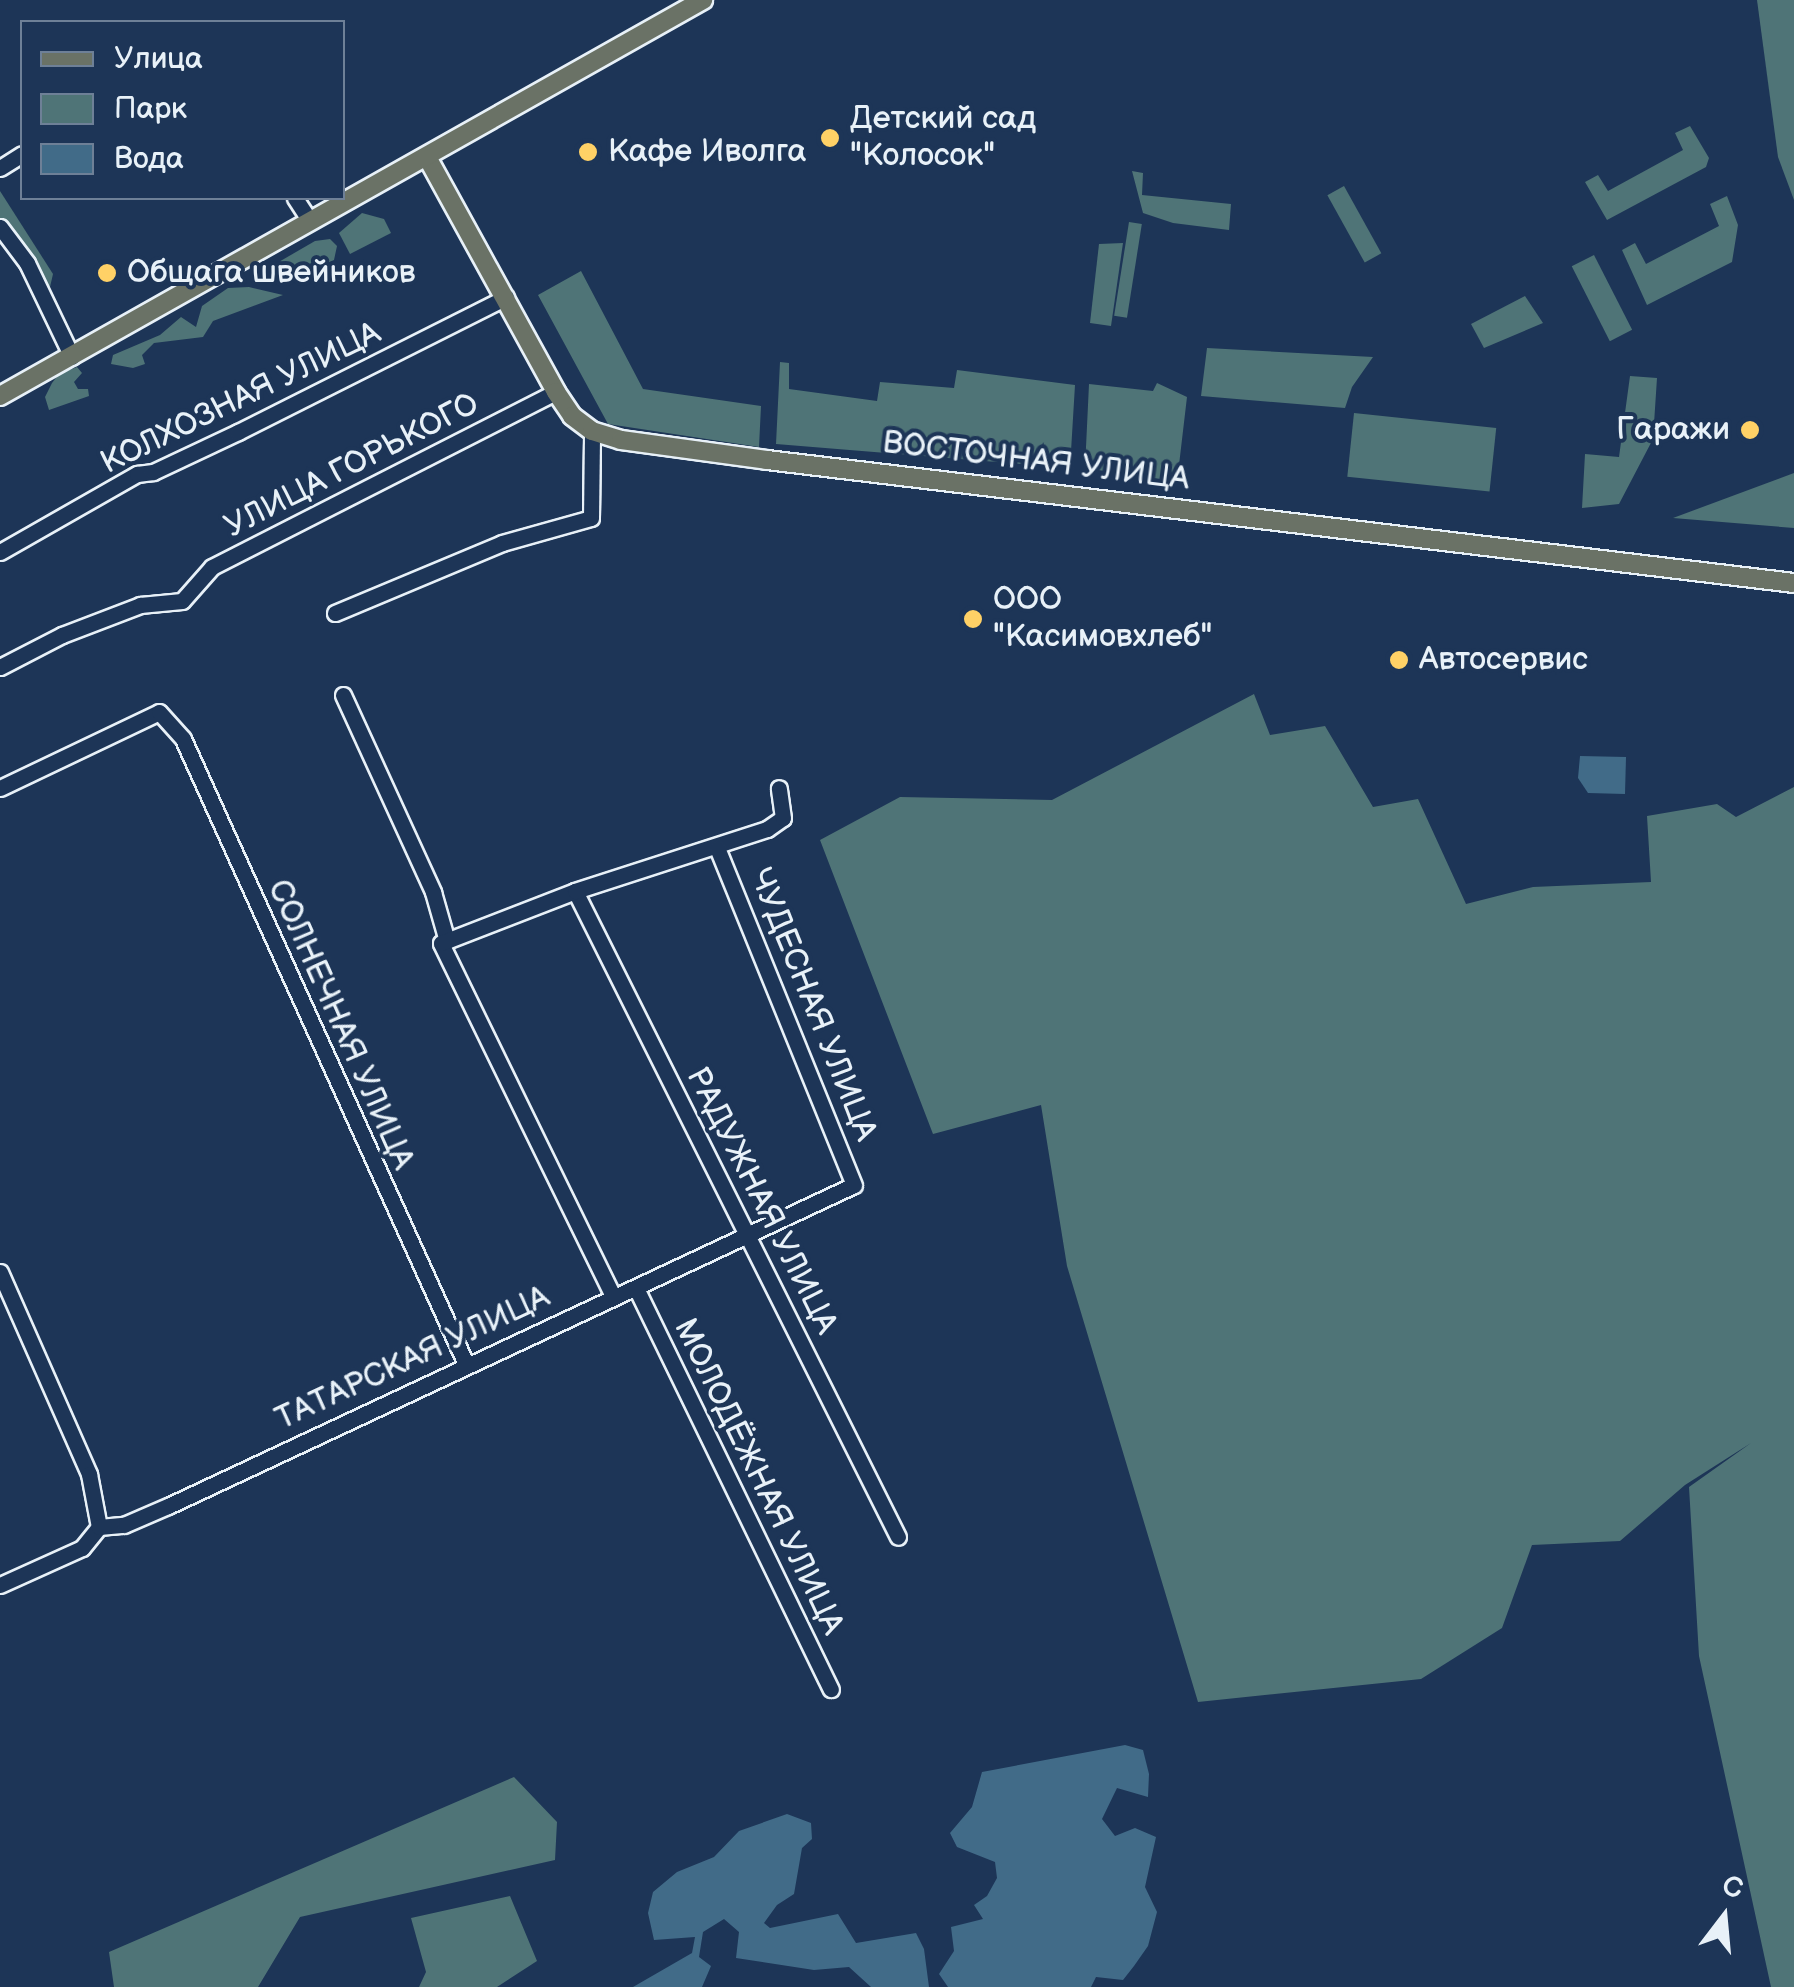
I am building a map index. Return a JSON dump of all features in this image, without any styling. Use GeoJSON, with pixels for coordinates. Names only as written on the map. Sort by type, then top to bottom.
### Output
{"type":"FeatureCollection","features":[{"type":"Feature","properties":{"kind":"main road"},"geometry":{"type":"LineString","coordinates":[[0,396],[703,0]]}},
{"type":"Feature","properties":{"kind":"main road"},"geometry":{"type":"LineString","coordinates":[[427,157],[556,392],[572,416],[592,431]]}},
{"type":"Feature","properties":{"kind":"main road","name":"ВОСТОЧНАЯ УЛИЦА"},"geometry":{"type":"LineString","coordinates":[[592,431],[621,440],[782,462],[1794,583]]}},
{"type":"Feature","properties":{"kind":"street"},"geometry":{"type":"LineString","coordinates":[[297,200],[310,221]]}},
{"type":"Feature","properties":{"kind":"street"},"geometry":{"type":"LineString","coordinates":[[0,227],[28,263],[72,357]]}},
{"type":"Feature","properties":{"kind":"street","name":"КОЛХОЗНАЯ УЛИЦА"},"geometry":{"type":"LineString","coordinates":[[0,552],[137,474],[154,472],[238,432],[506,297]]}},
{"type":"Feature","properties":{"kind":"street","name":"УЛИЦА ГОРЬКОГО"},"geometry":{"type":"LineString","coordinates":[[0,667],[62,635],[140,605],[182,601],[212,567],[556,392]]}},
{"type":"Feature","properties":{"kind":"street"},"geometry":{"type":"LineString","coordinates":[[335,613],[502,543],[591,518],[592,431]]}},
{"type":"Feature","properties":{"kind":"street"},"geometry":{"type":"LineString","coordinates":[[344,695],[433,892],[444,942],[612,1294]]}},
{"type":"Feature","properties":{"kind":"street","name":"СОЛНЕЧНАЯ УЛИЦА"},"geometry":{"type":"LineString","coordinates":[[0,788],[159,712],[183,739],[466,1364]]}},
{"type":"Feature","properties":{"kind":"street"},"geometry":{"type":"LineString","coordinates":[[444,942],[575,891],[768,829],[783,818],[779,788]]}},
{"type":"Feature","properties":{"kind":"street","name":"ЧУДЕСНАЯ УЛИЦА"},"geometry":{"type":"LineString","coordinates":[[717,848],[854,1185]]}},
{"type":"Feature","properties":{"kind":"street","name":"РАДУЖНАЯ УЛИЦА"},"geometry":{"type":"LineString","coordinates":[[575,891],[898,1537]]}},
{"type":"Feature","properties":{"kind":"street","name":"ТАТАРСКАЯ УЛИЦА"},"geometry":{"type":"LineString","coordinates":[[0,1585],[82,1548],[99,1527],[124,1525],[168,1506],[612,1294],[636,1288],[854,1185]]}},
{"type":"Feature","properties":{"kind":"street"},"geometry":{"type":"LineString","coordinates":[[0,1272],[88,1470],[99,1527]]}},
{"type":"Feature","properties":{"kind":"street","name":"МОЛОДЁЖНАЯ УЛИЦА"},"geometry":{"type":"LineString","coordinates":[[636,1288],[831,1689]]}},
{"type":"Feature","properties":{"kind":"green space"},"geometry":{"type":"Polygon","coordinates":[[[1757,0],[1794,0],[1794,200],[1778,157],[1757,0]]]}},
{"type":"Feature","properties":{"kind":"green space"},"geometry":{"type":"Polygon","coordinates":[[[1690,126],[1709,158],[1706,167],[1607,220],[1585,182],[1598,175],[1608,191],[1683,150],[1675,133],[1690,126]]]}},
{"type":"Feature","properties":{"kind":"green space"},"geometry":{"type":"Polygon","coordinates":[[[1132,171],[1143,173],[1142,195],[1231,204],[1229,230],[1173,223],[1143,213],[1132,171]]]}},
{"type":"Feature","properties":{"kind":"green space"},"geometry":{"type":"Polygon","coordinates":[[[1344,186],[1381,253],[1365,263],[1327,195],[1344,186]]]}},
{"type":"Feature","properties":{"kind":"green space"},"geometry":{"type":"Polygon","coordinates":[[[0,191],[53,274],[50,287],[19,260],[0,229],[0,191]]]}},
{"type":"Feature","properties":{"kind":"green space"},"geometry":{"type":"Polygon","coordinates":[[[1727,196],[1738,225],[1732,262],[1647,305],[1622,250],[1635,243],[1646,264],[1719,226],[1710,204],[1727,196]]]}},
{"type":"Feature","properties":{"kind":"green space"},"geometry":{"type":"Polygon","coordinates":[[[362,213],[384,219],[391,233],[350,254],[339,233],[362,213]]]}},
{"type":"Feature","properties":{"kind":"green space"},"geometry":{"type":"Polygon","coordinates":[[[1129,222],[1142,224],[1127,318],[1114,316],[1129,222]]]}},
{"type":"Feature","properties":{"kind":"green space"},"geometry":{"type":"Polygon","coordinates":[[[330,239],[337,246],[334,260],[304,273],[283,275],[277,263],[315,241],[330,239]]]}},
{"type":"Feature","properties":{"kind":"green space"},"geometry":{"type":"Polygon","coordinates":[[[1123,243],[1111,326],[1090,323],[1099,244],[1123,243]]]}},
{"type":"Feature","properties":{"kind":"green space"},"geometry":{"type":"Polygon","coordinates":[[[1594,255],[1632,330],[1610,341],[1572,266],[1594,255]]]}},
{"type":"Feature","properties":{"kind":"green space"},"geometry":{"type":"Polygon","coordinates":[[[581,271],[643,389],[761,406],[759,447],[608,424],[538,295],[581,271]]]}},
{"type":"Feature","properties":{"kind":"green space"},"geometry":{"type":"Polygon","coordinates":[[[249,287],[283,295],[213,321],[203,337],[154,343],[142,355],[145,364],[133,368],[111,364],[113,355],[160,335],[181,317],[196,327],[202,306],[228,288],[249,287]]]}},
{"type":"Feature","properties":{"kind":"green space"},"geometry":{"type":"Polygon","coordinates":[[[1525,296],[1543,323],[1484,348],[1471,324],[1525,296]]]}},
{"type":"Feature","properties":{"kind":"green space"},"geometry":{"type":"Polygon","coordinates":[[[1207,348],[1373,357],[1352,387],[1345,408],[1201,396],[1207,348]]]}},
{"type":"Feature","properties":{"kind":"green space"},"geometry":{"type":"Polygon","coordinates":[[[780,362],[789,363],[789,389],[877,401],[880,382],[954,388],[957,370],[1075,385],[1070,468],[776,444],[780,362]]]}},
{"type":"Feature","properties":{"kind":"green space"},"geometry":{"type":"Polygon","coordinates":[[[77,367],[82,373],[74,382],[78,389],[88,389],[89,396],[49,410],[45,397],[52,383],[59,374],[77,367]]]}},
{"type":"Feature","properties":{"kind":"green space"},"geometry":{"type":"Polygon","coordinates":[[[1630,376],[1657,378],[1653,439],[1619,504],[1582,508],[1585,454],[1619,457],[1630,376]]]}},
{"type":"Feature","properties":{"kind":"green space"},"geometry":{"type":"Polygon","coordinates":[[[1157,383],[1187,397],[1177,482],[1085,468],[1089,384],[1153,391],[1157,383]]]}},
{"type":"Feature","properties":{"kind":"green space"},"geometry":{"type":"Polygon","coordinates":[[[1354,413],[1496,428],[1490,492],[1347,477],[1354,413]]]}},
{"type":"Feature","properties":{"kind":"green space"},"geometry":{"type":"Polygon","coordinates":[[[1794,473],[1794,528],[1673,518],[1794,473]]]}},
{"type":"Feature","properties":{"kind":"green space"},"geometry":{"type":"Polygon","coordinates":[[[1254,694],[1270,735],[1325,726],[1373,807],[1418,799],[1466,904],[1533,887],[1651,882],[1647,816],[1717,804],[1736,817],[1794,787],[1794,1987],[1771,1987],[1699,1656],[1689,1487],[1751,1443],[1685,1485],[1620,1541],[1532,1545],[1502,1628],[1421,1679],[1198,1702],[1067,1266],[1041,1105],[933,1134],[820,840],[900,797],[1052,800],[1254,694]]]}},
{"type":"Feature","properties":{"kind":"green space"},"geometry":{"type":"Polygon","coordinates":[[[514,1777],[557,1822],[555,1860],[300,1917],[258,1987],[114,1987],[109,1952],[514,1777]]]}},
{"type":"Feature","properties":{"kind":"green space"},"geometry":{"type":"Polygon","coordinates":[[[510,1896],[537,1961],[497,1987],[419,1987],[426,1972],[411,1918],[510,1896]]]}},
{"type":"Feature","properties":{"kind":"water"},"geometry":{"type":"Polygon","coordinates":[[[1580,756],[1626,757],[1625,794],[1588,793],[1578,778],[1580,756]]]}},
{"type":"Feature","properties":{"kind":"water"},"geometry":{"type":"Polygon","coordinates":[[[1125,1745],[1143,1750],[1149,1774],[1148,1797],[1117,1788],[1102,1819],[1115,1836],[1135,1828],[1156,1837],[1145,1887],[1157,1912],[1148,1946],[1134,1966],[1123,1980],[1096,1977],[1091,1987],[948,1987],[939,1974],[954,1951],[951,1927],[983,1919],[974,1905],[987,1896],[997,1878],[995,1862],[957,1847],[950,1833],[972,1807],[982,1772],[1125,1745]]]}},
{"type":"Feature","properties":{"kind":"water"},"geometry":{"type":"Polygon","coordinates":[[[787,1814],[811,1823],[812,1839],[802,1848],[794,1894],[777,1905],[764,1923],[770,1928],[838,1914],[856,1943],[916,1933],[924,1949],[929,1987],[871,1987],[849,1967],[814,1970],[736,1958],[739,1932],[724,1919],[703,1932],[699,1957],[711,1966],[702,1987],[633,1987],[692,1953],[695,1937],[654,1940],[648,1913],[653,1892],[677,1872],[714,1857],[739,1831],[787,1814]]]}},
{"type":"Feature","properties":{"kind":"place","name":"Детский сад \"Колосок\""},"geometry":{"type":"Point","coordinates":[830,138]}},
{"type":"Feature","properties":{"kind":"place","name":"Кафе Иволга"},"geometry":{"type":"Point","coordinates":[588,152]}},
{"type":"Feature","properties":{"kind":"place","name":"Общага швейников"},"geometry":{"type":"Point","coordinates":[107,273]}},
{"type":"Feature","properties":{"kind":"place","name":"Гаражи"},"geometry":{"type":"Point","coordinates":[1750,430]}},
{"type":"Feature","properties":{"kind":"place","name":"ООО \"Касимовхлеб\""},"geometry":{"type":"Point","coordinates":[973,619]}},
{"type":"Feature","properties":{"kind":"place","name":"Автосервис"},"geometry":{"type":"Point","coordinates":[1399,660]}}]}
